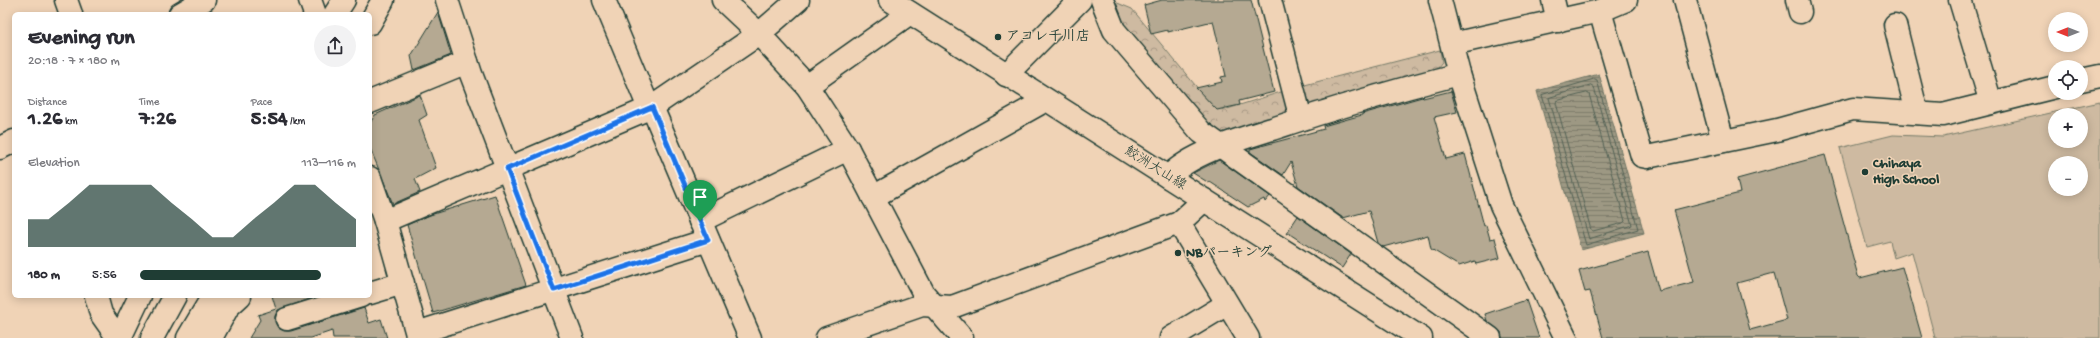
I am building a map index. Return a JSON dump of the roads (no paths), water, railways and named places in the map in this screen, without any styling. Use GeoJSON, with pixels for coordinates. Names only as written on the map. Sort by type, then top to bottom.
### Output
{"type":"FeatureCollection","features":[{"type":"Feature","properties":{"kind":"street"},"geometry":{"type":"LineString","coordinates":[[66,0],[70,12]]}},
{"type":"Feature","properties":{"kind":"street"},"geometry":{"type":"LineString","coordinates":[[183,12],[204,0]]}},
{"type":"Feature","properties":{"kind":"street"},"geometry":{"type":"LineString","coordinates":[[310,0],[314,12]]}},
{"type":"Feature","properties":{"kind":"street"},"geometry":{"type":"LineString","coordinates":[[336,12],[344,0]]}},
{"type":"Feature","properties":{"kind":"street"},"geometry":{"type":"LineString","coordinates":[[372,19],[383,0]]}},
{"type":"Feature","properties":{"kind":"street"},"geometry":{"type":"LineString","coordinates":[[447,0],[467,62],[572,338]]}},
{"type":"Feature","properties":{"kind":"street"},"geometry":{"type":"LineString","coordinates":[[604,0],[750,338]]}},
{"type":"Feature","properties":{"kind":"street"},"geometry":{"type":"LineString","coordinates":[[723,0],[759,34],[807,86],[848,149],[924,294],[936,306],[962,338]]}},
{"type":"Feature","properties":{"kind":"street"},"geometry":{"type":"LineString","coordinates":[[386,221],[650,108],[759,34],[798,0]]}},
{"type":"Feature","properties":{"kind":"street"},"geometry":{"type":"LineString","coordinates":[[1270,0],[1301,119]]}},
{"type":"Feature","properties":{"kind":"street"},"geometry":{"type":"LineString","coordinates":[[1440,0],[1459,74],[1501,204],[1566,338]]}},
{"type":"Feature","properties":{"kind":"street"},"geometry":{"type":"LineString","coordinates":[[1452,44],[1556,10],[1600,11],[1626,0]]}},
{"type":"Feature","properties":{"kind":"street"},"geometry":{"type":"LineString","coordinates":[[1685,0],[1723,141]]}},
{"type":"Feature","properties":{"kind":"street"},"geometry":{"type":"LineString","coordinates":[[1960,0],[1991,103]]}},
{"type":"Feature","properties":{"kind":"street"},"geometry":{"type":"LineString","coordinates":[[1006,74],[1071,2],[1103,3],[1114,30],[1196,127],[1219,146],[1490,338]]}},
{"type":"Feature","properties":{"kind":"street"},"geometry":{"type":"LineString","coordinates":[[807,86],[906,6]]}},
{"type":"Feature","properties":{"kind":"street","name":"鮫洲大山線"},"geometry":{"type":"LineString","coordinates":[[906,6],[1046,100],[1420,338]]}},
{"type":"Feature","properties":{"kind":"street"},"geometry":{"type":"LineString","coordinates":[[1600,11],[1642,156],[1647,157],[1777,130],[1853,109],[1943,115],[2048,89]]}},
{"type":"Feature","properties":{"kind":"street"},"geometry":{"type":"LineString","coordinates":[[1894,25],[1918,113]]}},
{"type":"Feature","properties":{"kind":"street"},"geometry":{"type":"LineString","coordinates":[[372,101],[467,62]]}},
{"type":"Feature","properties":{"kind":"street"},"geometry":{"type":"LineString","coordinates":[[1168,177],[1175,170],[1219,146],[1368,98],[1459,74]]}},
{"type":"Feature","properties":{"kind":"street"},"geometry":{"type":"LineString","coordinates":[[2088,79],[2100,76]]}},
{"type":"Feature","properties":{"kind":"street"},"geometry":{"type":"LineString","coordinates":[[873,197],[1046,100]]}},
{"type":"Feature","properties":{"kind":"street"},"geometry":{"type":"LineString","coordinates":[[0,148],[12,142]]}},
{"type":"Feature","properties":{"kind":"street"},"geometry":{"type":"LineString","coordinates":[[372,183],[386,221],[418,336],[554,290],[704,230],[848,149]]}},
{"type":"Feature","properties":{"kind":"street"},"geometry":{"type":"LineString","coordinates":[[827,338],[922,305],[952,306],[1179,223],[1204,200]]}},
{"type":"Feature","properties":{"kind":"street"},"geometry":{"type":"LineString","coordinates":[[1179,223],[1248,338]]}},
{"type":"Feature","properties":{"kind":"street"},"geometry":{"type":"LineString","coordinates":[[372,292],[403,283]]}},
{"type":"Feature","properties":{"kind":"street"},"geometry":{"type":"LineString","coordinates":[[97,298],[101,314],[119,338],[139,298]]}},
{"type":"Feature","properties":{"kind":"street"},"geometry":{"type":"LineString","coordinates":[[152,338],[174,298]]}},
{"type":"Feature","properties":{"kind":"street"},"geometry":{"type":"LineString","coordinates":[[188,338],[212,298]]}},
{"type":"Feature","properties":{"kind":"street"},"geometry":{"type":"LineString","coordinates":[[211,338],[228,307],[238,298]]}},
{"type":"Feature","properties":{"kind":"street"},"geometry":{"type":"LineString","coordinates":[[287,319],[355,298]]}},
{"type":"Feature","properties":{"kind":"street"},"geometry":{"type":"LineString","coordinates":[[1171,338],[1227,304]]}},
{"type":"Feature","properties":{"kind":"water"},"geometry":{"type":"Polygon","coordinates":[[[1599,74],[1644,233],[1581,250],[1537,91],[1599,74]]]}},
{"type":"Feature","properties":{"kind":"place","name":"アコレ千川店"},"geometry":{"type":"Point","coordinates":[998,37]}},
{"type":"Feature","properties":{"kind":"place","name":"Chihaya High School"},"geometry":{"type":"Point","coordinates":[1865,172]}},
{"type":"Feature","properties":{"kind":"place","name":"NBパーキング"},"geometry":{"type":"Point","coordinates":[1178,253]}}]}
